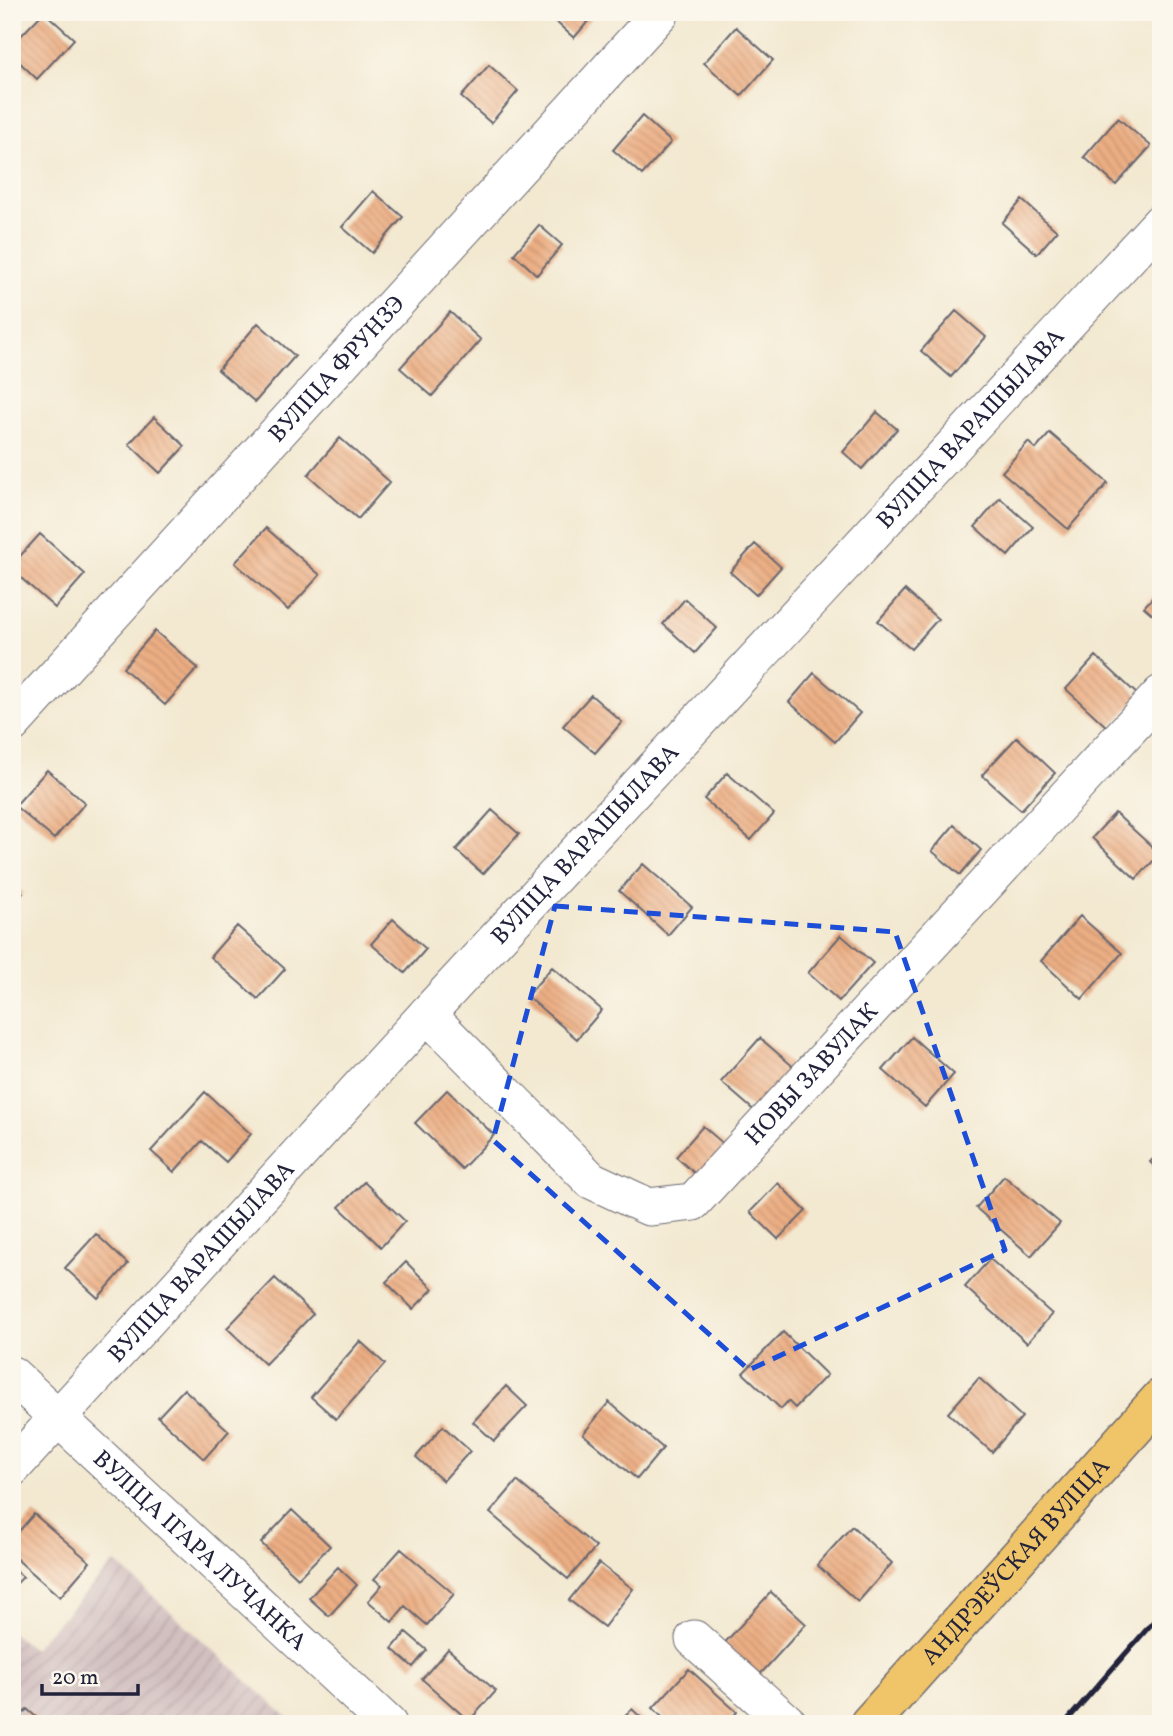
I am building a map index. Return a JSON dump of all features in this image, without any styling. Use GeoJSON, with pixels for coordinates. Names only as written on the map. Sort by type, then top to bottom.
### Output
{"type":"FeatureCollection","features":[{"type":"Feature","properties":{"kind":"main road","name":"АНДРЭЕЎСКАЯ ВУЛІЦА"},"geometry":{"type":"LineString","coordinates":[[869,1724],[1161,1398]]}},
{"type":"Feature","properties":{"kind":"street","name":"ВУЛІЦА ФРУНЗЭ"},"geometry":{"type":"LineString","coordinates":[[12,724],[661,12]]}},
{"type":"Feature","properties":{"kind":"street","name":"ВУЛІЦА ВАРАШЫЛАВА"},"geometry":{"type":"LineString","coordinates":[[12,1468],[427,1014],[1161,222]]}},
{"type":"Feature","properties":{"kind":"street","name":"НОВЫ ЗАВУЛАК"},"geometry":{"type":"LineString","coordinates":[[427,1014],[591,1180],[649,1207],[693,1202],[1161,694]]}},
{"type":"Feature","properties":{"kind":"street","name":"ВУЛІЦА ІГАРА ЛУЧАНКА"},"geometry":{"type":"LineString","coordinates":[[12,1375],[388,1724]]}},
{"type":"Feature","properties":{"kind":"street"},"geometry":{"type":"LineString","coordinates":[[694,1639],[789,1724]]}},
{"type":"Feature","properties":{"kind":"highlighted area"},"geometry":{"type":"Polygon","coordinates":[[[555,906],[895,932],[1005,1250],[749,1370],[493,1140],[555,906]]]}},
{"type":"Feature","properties":{"kind":"shaded area"},"geometry":{"type":"Polygon","coordinates":[[[115,1562],[295,1724],[12,1724],[12,1633],[33,1649],[115,1562]]]}},
{"type":"Feature","properties":{"kind":"building"},"geometry":{"type":"Polygon","coordinates":[[[44,12],[74,39],[37,79],[12,55],[12,45],[44,12]]]}},
{"type":"Feature","properties":{"kind":"building"},"geometry":{"type":"Polygon","coordinates":[[[545,12],[596,12],[574,38],[545,12]]]}},
{"type":"Feature","properties":{"kind":"building"},"geometry":{"type":"Polygon","coordinates":[[[736,27],[773,60],[741,96],[704,63],[736,27]]]}},
{"type":"Feature","properties":{"kind":"building"},"geometry":{"type":"Polygon","coordinates":[[[489,65],[518,91],[491,123],[461,97],[489,65]]]}},
{"type":"Feature","properties":{"kind":"building"},"geometry":{"type":"Polygon","coordinates":[[[642,116],[671,142],[642,175],[613,150],[642,116]]]}},
{"type":"Feature","properties":{"kind":"building"},"geometry":{"type":"Polygon","coordinates":[[[1118,118],[1151,146],[1116,185],[1084,157],[1118,118]]]}},
{"type":"Feature","properties":{"kind":"building"},"geometry":{"type":"Polygon","coordinates":[[[373,191],[403,217],[372,253],[342,227],[373,191]]]}},
{"type":"Feature","properties":{"kind":"building"},"geometry":{"type":"Polygon","coordinates":[[[1022,200],[1057,231],[1037,254],[1002,223],[1022,200]]]}},
{"type":"Feature","properties":{"kind":"building"},"geometry":{"type":"Polygon","coordinates":[[[539,225],[562,245],[537,275],[514,254],[539,225]]]}},
{"type":"Feature","properties":{"kind":"building"},"geometry":{"type":"Polygon","coordinates":[[[956,311],[986,337],[951,377],[921,351],[956,311]]]}},
{"type":"Feature","properties":{"kind":"building"},"geometry":{"type":"Polygon","coordinates":[[[450,312],[481,340],[432,396],[400,368],[450,312]]]}},
{"type":"Feature","properties":{"kind":"building"},"geometry":{"type":"Polygon","coordinates":[[[258,323],[295,356],[255,402],[218,370],[258,323]]]}},
{"type":"Feature","properties":{"kind":"building"},"geometry":{"type":"Polygon","coordinates":[[[877,412],[897,429],[862,469],[843,452],[877,412]]]}},
{"type":"Feature","properties":{"kind":"building"},"geometry":{"type":"Polygon","coordinates":[[[154,417],[185,446],[160,473],[129,444],[154,417]]]}},
{"type":"Feature","properties":{"kind":"building"},"geometry":{"type":"Polygon","coordinates":[[[1050,433],[1108,483],[1068,529],[1002,472],[1028,442],[1036,449],[1050,433]]]}},
{"type":"Feature","properties":{"kind":"building"},"geometry":{"type":"Polygon","coordinates":[[[340,438],[390,482],[358,519],[308,475],[340,438]]]}},
{"type":"Feature","properties":{"kind":"building"},"geometry":{"type":"Polygon","coordinates":[[[1000,498],[1033,527],[1008,556],[975,527],[1000,498]]]}},
{"type":"Feature","properties":{"kind":"building"},"geometry":{"type":"Polygon","coordinates":[[[266,528],[320,575],[288,610],[235,563],[266,528]]]}},
{"type":"Feature","properties":{"kind":"building"},"geometry":{"type":"Polygon","coordinates":[[[40,534],[85,574],[55,608],[12,570],[12,565],[40,534]]]}},
{"type":"Feature","properties":{"kind":"building"},"geometry":{"type":"Polygon","coordinates":[[[755,544],[781,567],[756,595],[730,572],[755,544]]]}},
{"type":"Feature","properties":{"kind":"building"},"geometry":{"type":"Polygon","coordinates":[[[1161,588],[1161,622],[1144,607],[1161,588]]]}},
{"type":"Feature","properties":{"kind":"building"},"geometry":{"type":"Polygon","coordinates":[[[905,590],[938,619],[911,649],[878,621],[905,590]]]}},
{"type":"Feature","properties":{"kind":"building"},"geometry":{"type":"Polygon","coordinates":[[[685,599],[717,628],[695,653],[663,624],[685,599]]]}},
{"type":"Feature","properties":{"kind":"building"},"geometry":{"type":"Polygon","coordinates":[[[155,631],[198,668],[165,705],[123,668],[155,631]]]}},
{"type":"Feature","properties":{"kind":"building"},"geometry":{"type":"Polygon","coordinates":[[[1096,656],[1139,696],[1109,729],[1066,689],[1096,656]]]}},
{"type":"Feature","properties":{"kind":"building"},"geometry":{"type":"Polygon","coordinates":[[[814,673],[860,713],[835,742],[789,702],[814,673]]]}},
{"type":"Feature","properties":{"kind":"building"},"geometry":{"type":"Polygon","coordinates":[[[591,695],[622,722],[595,753],[563,726],[591,695]]]}},
{"type":"Feature","properties":{"kind":"building"},"geometry":{"type":"Polygon","coordinates":[[[1017,737],[1055,773],[1021,810],[982,775],[1017,737]]]}},
{"type":"Feature","properties":{"kind":"building"},"geometry":{"type":"Polygon","coordinates":[[[47,770],[85,803],[54,839],[15,806],[47,770]]]}},
{"type":"Feature","properties":{"kind":"building"},"geometry":{"type":"Polygon","coordinates":[[[727,773],[774,814],[751,840],[704,799],[727,773]]]}},
{"type":"Feature","properties":{"kind":"building"},"geometry":{"type":"Polygon","coordinates":[[[492,810],[519,834],[483,874],[456,850],[492,810]]]}},
{"type":"Feature","properties":{"kind":"building"},"geometry":{"type":"Polygon","coordinates":[[[1115,813],[1160,854],[1136,879],[1092,838],[1115,813]]]}},
{"type":"Feature","properties":{"kind":"building"},"geometry":{"type":"Polygon","coordinates":[[[954,825],[981,850],[960,875],[932,851],[954,825]]]}},
{"type":"Feature","properties":{"kind":"building"},"geometry":{"type":"Polygon","coordinates":[[[643,864],[692,907],[668,935],[619,891],[643,864]]]}},
{"type":"Feature","properties":{"kind":"building"},"geometry":{"type":"Polygon","coordinates":[[[12,883],[23,893],[12,905],[12,883]]]}},
{"type":"Feature","properties":{"kind":"building"},"geometry":{"type":"Polygon","coordinates":[[[1080,916],[1122,953],[1082,999],[1041,961],[1080,916]]]}},
{"type":"Feature","properties":{"kind":"building"},"geometry":{"type":"Polygon","coordinates":[[[393,919],[426,949],[405,973],[371,944],[393,919]]]}},
{"type":"Feature","properties":{"kind":"building"},"geometry":{"type":"Polygon","coordinates":[[[237,926],[285,969],[258,999],[210,957],[237,926]]]}},
{"type":"Feature","properties":{"kind":"building"},"geometry":{"type":"Polygon","coordinates":[[[841,935],[873,963],[839,1001],[808,973],[841,935]]]}},
{"type":"Feature","properties":{"kind":"building"},"geometry":{"type":"Polygon","coordinates":[[[552,967],[602,1010],[577,1039],[527,996],[552,967]]]}},
{"type":"Feature","properties":{"kind":"building"},"geometry":{"type":"Polygon","coordinates":[[[912,1037],[954,1074],[925,1107],[883,1070],[912,1037]]]}},
{"type":"Feature","properties":{"kind":"building"},"geometry":{"type":"Polygon","coordinates":[[[760,1038],[796,1069],[757,1113],[721,1082],[760,1038]]]}},
{"type":"Feature","properties":{"kind":"building"},"geometry":{"type":"Polygon","coordinates":[[[447,1090],[494,1135],[462,1169],[415,1123],[447,1090]]]}},
{"type":"Feature","properties":{"kind":"building"},"geometry":{"type":"Polygon","coordinates":[[[205,1092],[251,1134],[226,1162],[202,1141],[174,1172],[151,1151],[205,1092]]]}},
{"type":"Feature","properties":{"kind":"building"},"geometry":{"type":"Polygon","coordinates":[[[703,1126],[727,1147],[700,1178],[676,1157],[703,1126]]]}},
{"type":"Feature","properties":{"kind":"building"},"geometry":{"type":"Polygon","coordinates":[[[1161,1151],[1161,1172],[1150,1162],[1161,1151]]]}},
{"type":"Feature","properties":{"kind":"building"},"geometry":{"type":"Polygon","coordinates":[[[1004,1176],[1060,1223],[1031,1256],[976,1208],[1004,1176]]]}},
{"type":"Feature","properties":{"kind":"building"},"geometry":{"type":"Polygon","coordinates":[[[364,1182],[405,1221],[381,1247],[339,1207],[364,1182]]]}},
{"type":"Feature","properties":{"kind":"building"},"geometry":{"type":"Polygon","coordinates":[[[778,1183],[806,1211],[778,1239],[750,1212],[778,1183]]]}},
{"type":"Feature","properties":{"kind":"building"},"geometry":{"type":"Polygon","coordinates":[[[96,1234],[128,1264],[98,1298],[65,1268],[96,1234]]]}},
{"type":"Feature","properties":{"kind":"building"},"geometry":{"type":"Polygon","coordinates":[[[990,1259],[1052,1314],[1027,1343],[965,1287],[990,1259]]]}},
{"type":"Feature","properties":{"kind":"building"},"geometry":{"type":"Polygon","coordinates":[[[406,1262],[433,1289],[413,1309],[386,1282],[406,1262]]]}},
{"type":"Feature","properties":{"kind":"building"},"geometry":{"type":"Polygon","coordinates":[[[275,1278],[313,1314],[265,1364],[227,1328],[275,1278]]]}},
{"type":"Feature","properties":{"kind":"building"},"geometry":{"type":"Polygon","coordinates":[[[783,1332],[827,1375],[795,1408],[788,1401],[781,1409],[743,1373],[783,1332]]]}},
{"type":"Feature","properties":{"kind":"building"},"geometry":{"type":"Polygon","coordinates":[[[360,1341],[385,1364],[336,1419],[311,1397],[360,1341]]]}},
{"type":"Feature","properties":{"kind":"building"},"geometry":{"type":"Polygon","coordinates":[[[979,1378],[1022,1417],[992,1452],[948,1413],[979,1378]]]}},
{"type":"Feature","properties":{"kind":"building"},"geometry":{"type":"Polygon","coordinates":[[[506,1386],[527,1406],[494,1441],[473,1422],[506,1386]]]}},
{"type":"Feature","properties":{"kind":"building"},"geometry":{"type":"Polygon","coordinates":[[[184,1389],[229,1431],[204,1459],[158,1417],[184,1389]]]}},
{"type":"Feature","properties":{"kind":"building"},"geometry":{"type":"Polygon","coordinates":[[[609,1402],[663,1448],[637,1479],[583,1434],[609,1402]]]}},
{"type":"Feature","properties":{"kind":"building"},"geometry":{"type":"Polygon","coordinates":[[[443,1426],[470,1451],[443,1481],[416,1457],[443,1426]]]}},
{"type":"Feature","properties":{"kind":"building"},"geometry":{"type":"Polygon","coordinates":[[[517,1481],[596,1547],[568,1579],[490,1513],[517,1481]]]}},
{"type":"Feature","properties":{"kind":"building"},"geometry":{"type":"Polygon","coordinates":[[[292,1510],[330,1546],[298,1578],[261,1543],[292,1510]]]}},
{"type":"Feature","properties":{"kind":"building"},"geometry":{"type":"Polygon","coordinates":[[[34,1514],[90,1562],[60,1597],[12,1555],[12,1539],[34,1514]]]}},
{"type":"Feature","properties":{"kind":"building"},"geometry":{"type":"Polygon","coordinates":[[[852,1526],[892,1563],[858,1602],[817,1565],[852,1526]]]}},
{"type":"Feature","properties":{"kind":"building"},"geometry":{"type":"Polygon","coordinates":[[[401,1549],[454,1594],[427,1625],[405,1606],[392,1622],[368,1601],[382,1585],[374,1579],[401,1549]]]}},
{"type":"Feature","properties":{"kind":"building"},"geometry":{"type":"Polygon","coordinates":[[[599,1563],[633,1589],[604,1627],[569,1600],[599,1563]]]}},
{"type":"Feature","properties":{"kind":"building"},"geometry":{"type":"Polygon","coordinates":[[[12,1567],[23,1577],[12,1588],[12,1567]]]}},
{"type":"Feature","properties":{"kind":"building"},"geometry":{"type":"Polygon","coordinates":[[[338,1567],[357,1585],[329,1616],[309,1598],[338,1567]]]}},
{"type":"Feature","properties":{"kind":"building"},"geometry":{"type":"Polygon","coordinates":[[[771,1592],[806,1624],[755,1680],[720,1648],[771,1592]]]}},
{"type":"Feature","properties":{"kind":"building"},"geometry":{"type":"Polygon","coordinates":[[[406,1632],[427,1650],[413,1667],[392,1649],[406,1632]]]}},
{"type":"Feature","properties":{"kind":"building"},"geometry":{"type":"Polygon","coordinates":[[[448,1649],[496,1691],[469,1721],[422,1679],[448,1649]]]}},
{"type":"Feature","properties":{"kind":"building"},"geometry":{"type":"Polygon","coordinates":[[[689,1669],[737,1712],[727,1724],[669,1724],[653,1708],[689,1669]]]}},
{"type":"Feature","properties":{"kind":"building"},"geometry":{"type":"Polygon","coordinates":[[[27,1709],[44,1724],[14,1724],[27,1709]]]}},
{"type":"Feature","properties":{"kind":"building"},"geometry":{"type":"Polygon","coordinates":[[[632,1709],[648,1724],[618,1724],[632,1709]]]}},
{"type":"Feature","properties":{"kind":"railway"},"geometry":{"type":"LineString","coordinates":[[1064,1724],[1161,1613]]}}]}
